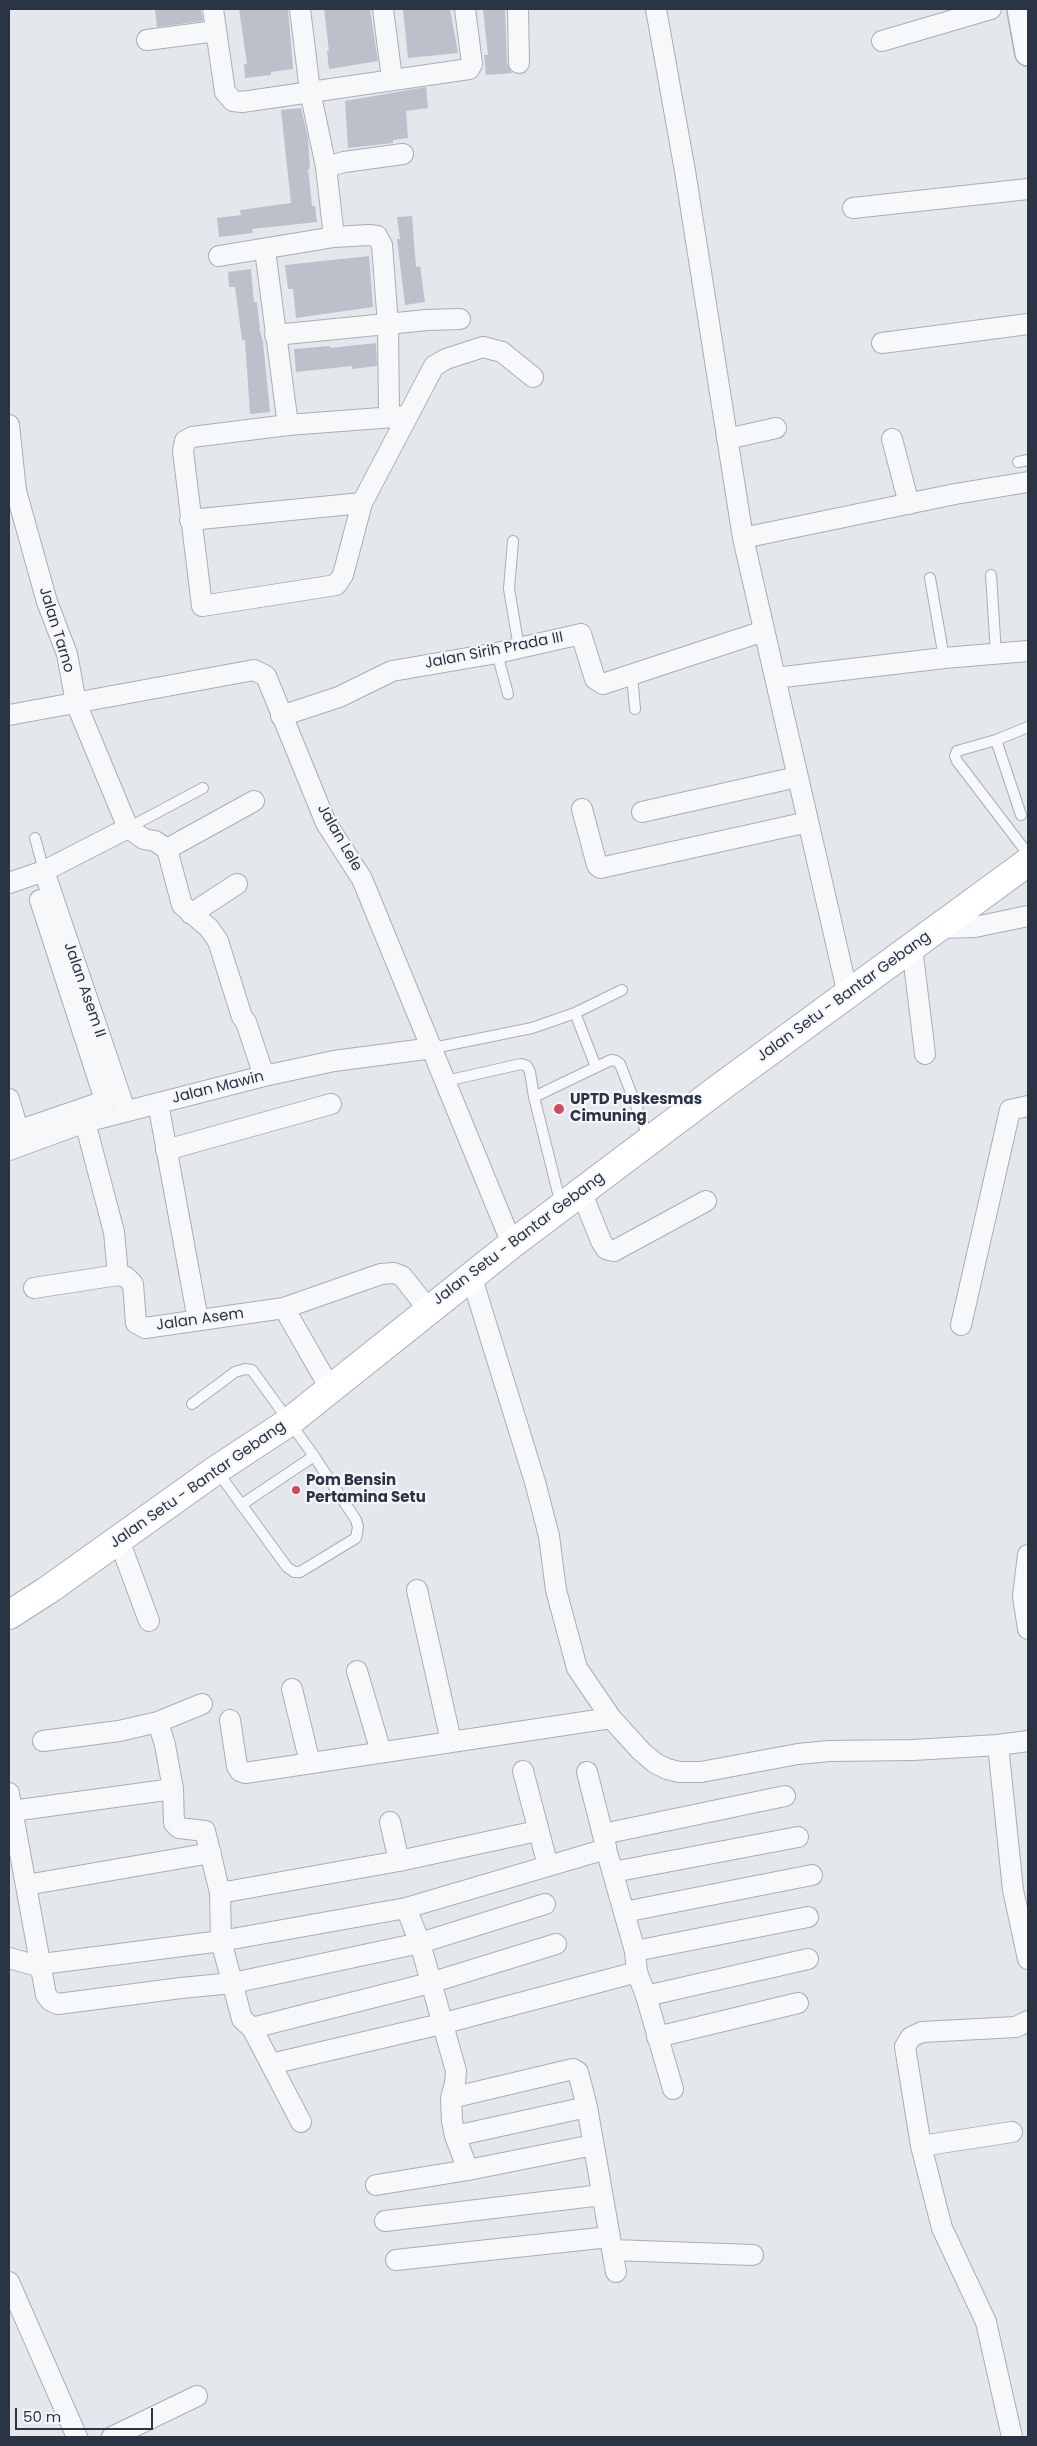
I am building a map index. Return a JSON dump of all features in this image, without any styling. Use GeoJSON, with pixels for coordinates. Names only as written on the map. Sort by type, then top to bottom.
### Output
{"type":"FeatureCollection","features":[{"type":"Feature","properties":{"kind":"main road","name":"Jalan Setu - Bantar Gebang"},"geometry":{"type":"LineString","coordinates":[[9,1615],[48,1590],[216,1470],[289,1422],[428,1309],[571,1199],[1028,862]]}},
{"type":"Feature","properties":{"kind":"street"},"geometry":{"type":"LineString","coordinates":[[213,9],[225,92],[233,101],[469,69],[472,64],[465,9]]}},
{"type":"Feature","properties":{"kind":"street"},"geometry":{"type":"LineString","coordinates":[[300,9],[310,91],[326,168],[334,238]]}},
{"type":"Feature","properties":{"kind":"street"},"geometry":{"type":"LineString","coordinates":[[383,9],[392,80]]}},
{"type":"Feature","properties":{"kind":"street"},"geometry":{"type":"LineString","coordinates":[[518,9],[519,63]]}},
{"type":"Feature","properties":{"kind":"street"},"geometry":{"type":"LineString","coordinates":[[656,9],[685,170],[743,538],[848,995]]}},
{"type":"Feature","properties":{"kind":"street"},"geometry":{"type":"LineString","coordinates":[[882,41],[991,9]]}},
{"type":"Feature","properties":{"kind":"street"},"geometry":{"type":"LineString","coordinates":[[1020,9],[1028,53]]}},
{"type":"Feature","properties":{"kind":"street"},"geometry":{"type":"LineString","coordinates":[[147,40],[216,31]]}},
{"type":"Feature","properties":{"kind":"street"},"geometry":{"type":"LineString","coordinates":[[326,168],[344,162],[403,154]]}},
{"type":"Feature","properties":{"kind":"street"},"geometry":{"type":"LineString","coordinates":[[853,208],[1028,189]]}},
{"type":"Feature","properties":{"kind":"street"},"geometry":{"type":"LineString","coordinates":[[219,256],[334,238],[369,234],[377,236],[382,245],[398,416]]}},
{"type":"Feature","properties":{"kind":"street"},"geometry":{"type":"LineString","coordinates":[[264,250],[288,425]]}},
{"type":"Feature","properties":{"kind":"street"},"geometry":{"type":"LineString","coordinates":[[276,335],[460,319]]}},
{"type":"Feature","properties":{"kind":"street"},"geometry":{"type":"LineString","coordinates":[[882,343],[1028,324]]}},
{"type":"Feature","properties":{"kind":"street"},"geometry":{"type":"LineString","coordinates":[[398,416],[288,425],[192,437],[185,440],[183,450],[190,520],[202,606],[336,585],[343,575],[362,503],[385,462],[398,416],[434,366],[462,353],[483,347],[502,352],[533,377]]}},
{"type":"Feature","properties":{"kind":"street"},"geometry":{"type":"LineString","coordinates":[[727,440],[776,428]]}},
{"type":"Feature","properties":{"kind":"street","name":"Jalan Tarno"},"geometry":{"type":"LineString","coordinates":[[9,435],[16,491],[47,602],[67,654],[76,702],[128,828]]}},
{"type":"Feature","properties":{"kind":"street"},"geometry":{"type":"LineString","coordinates":[[892,439],[909,504]]}},
{"type":"Feature","properties":{"kind":"street"},"geometry":{"type":"LineString","coordinates":[[743,538],[1028,482]]}},
{"type":"Feature","properties":{"kind":"street"},"geometry":{"type":"LineString","coordinates":[[190,520],[362,503]]}},
{"type":"Feature","properties":{"kind":"street","name":"Jalan Sirih Prada III"},"geometry":{"type":"LineString","coordinates":[[280,716],[339,697],[392,671],[519,648],[581,634],[596,679],[603,684],[764,631]]}},
{"type":"Feature","properties":{"kind":"street"},"geometry":{"type":"LineString","coordinates":[[775,678],[944,658],[1028,651]]}},
{"type":"Feature","properties":{"kind":"street","name":"Jalan Lele"},"geometry":{"type":"LineString","coordinates":[[9,715],[254,670],[266,676],[280,716],[326,823],[362,879],[512,1244]]}},
{"type":"Feature","properties":{"kind":"street"},"geometry":{"type":"LineString","coordinates":[[642,812],[797,777]]}},
{"type":"Feature","properties":{"kind":"street"},"geometry":{"type":"LineString","coordinates":[[168,849],[254,802]]}},
{"type":"Feature","properties":{"kind":"street"},"geometry":{"type":"LineString","coordinates":[[582,809],[597,865],[600,868],[808,822]]}},
{"type":"Feature","properties":{"kind":"street"},"geometry":{"type":"LineString","coordinates":[[9,883],[44,871],[128,828],[144,839],[155,840],[168,849],[182,905],[209,928],[218,940],[242,1017],[246,1022],[264,1076]]}},
{"type":"Feature","properties":{"kind":"street","name":"Jalan Asem II"},"geometry":{"type":"LineString","coordinates":[[44,871],[125,1110]]}},
{"type":"Feature","properties":{"kind":"street"},"geometry":{"type":"LineString","coordinates":[[191,914],[237,884]]}},
{"type":"Feature","properties":{"kind":"street"},"geometry":{"type":"LineString","coordinates":[[9,1099],[13,1132],[102,1102],[104,1097],[40,900]]}},
{"type":"Feature","properties":{"kind":"street"},"geometry":{"type":"LineString","coordinates":[[939,928],[975,927],[1028,916]]}},
{"type":"Feature","properties":{"kind":"street"},"geometry":{"type":"LineString","coordinates":[[912,947],[925,1054]]}},
{"type":"Feature","properties":{"kind":"street","name":"Jalan Mawin"},"geometry":{"type":"LineString","coordinates":[[9,1150],[85,1122],[125,1110],[264,1076],[334,1061],[433,1048]]}},
{"type":"Feature","properties":{"kind":"street"},"geometry":{"type":"LineString","coordinates":[[158,1103],[198,1320]]}},
{"type":"Feature","properties":{"kind":"street"},"geometry":{"type":"LineString","coordinates":[[166,1150],[331,1104]]}},
{"type":"Feature","properties":{"kind":"street"},"geometry":{"type":"LineString","coordinates":[[961,1325],[1010,1110],[1028,1106]]}},
{"type":"Feature","properties":{"kind":"street"},"geometry":{"type":"LineString","coordinates":[[34,1288],[118,1275],[114,1232],[85,1122]]}},
{"type":"Feature","properties":{"kind":"street"},"geometry":{"type":"LineString","coordinates":[[571,1199],[606,1249],[614,1251],[706,1201]]}},
{"type":"Feature","properties":{"kind":"street","name":"Jalan Asem"},"geometry":{"type":"LineString","coordinates":[[118,1275],[126,1277],[133,1284],[136,1323],[140,1327],[145,1328],[284,1308],[381,1274],[394,1273],[402,1276],[428,1309]]}},
{"type":"Feature","properties":{"kind":"street"},"geometry":{"type":"LineString","coordinates":[[471,1275],[535,1482],[549,1536],[556,1590],[577,1668],[611,1718],[655,1764],[679,1772],[700,1772],[798,1754],[829,1751],[913,1750],[998,1745],[1028,1741]]}},
{"type":"Feature","properties":{"kind":"street"},"geometry":{"type":"LineString","coordinates":[[284,1308],[330,1390]]}},
{"type":"Feature","properties":{"kind":"street"},"geometry":{"type":"LineString","coordinates":[[119,1540],[148,1621]]}},
{"type":"Feature","properties":{"kind":"street"},"geometry":{"type":"LineString","coordinates":[[1028,1555],[1024,1596],[1028,1629]]}},
{"type":"Feature","properties":{"kind":"street"},"geometry":{"type":"LineString","coordinates":[[417,1590],[451,1741]]}},
{"type":"Feature","properties":{"kind":"street"},"geometry":{"type":"LineString","coordinates":[[358,1671],[381,1752]]}},
{"type":"Feature","properties":{"kind":"street"},"geometry":{"type":"LineString","coordinates":[[292,1689],[310,1763]]}},
{"type":"Feature","properties":{"kind":"street"},"geometry":{"type":"LineString","coordinates":[[43,1741],[110,1733],[158,1722],[202,1704]]}},
{"type":"Feature","properties":{"kind":"street"},"geometry":{"type":"LineString","coordinates":[[230,1720],[237,1766],[240,1771],[245,1773],[611,1718]]}},
{"type":"Feature","properties":{"kind":"street"},"geometry":{"type":"LineString","coordinates":[[158,1722],[165,1745],[173,1789],[176,1826],[205,1830],[220,1894],[221,1941],[242,2019],[252,2028],[301,2122]]}},
{"type":"Feature","properties":{"kind":"street"},"geometry":{"type":"LineString","coordinates":[[998,1745],[1014,1890],[1028,1959]]}},
{"type":"Feature","properties":{"kind":"street"},"geometry":{"type":"LineString","coordinates":[[523,1771],[537,1831],[548,1866]]}},
{"type":"Feature","properties":{"kind":"street"},"geometry":{"type":"LineString","coordinates":[[587,1772],[635,1951],[637,1972],[646,1996],[673,2090]]}},
{"type":"Feature","properties":{"kind":"street"},"geometry":{"type":"LineString","coordinates":[[173,1789],[10,1802],[46,1995],[51,2002],[58,2004],[181,1988],[233,1984],[420,1943],[545,1904]]}},
{"type":"Feature","properties":{"kind":"street"},"geometry":{"type":"LineString","coordinates":[[9,1958],[34,1965],[221,1941],[406,1908],[548,1866],[605,1842],[785,1796]]}},
{"type":"Feature","properties":{"kind":"street"},"geometry":{"type":"LineString","coordinates":[[390,1822],[399,1861]]}},
{"type":"Feature","properties":{"kind":"street"},"geometry":{"type":"LineString","coordinates":[[220,1894],[399,1861],[537,1831]]}},
{"type":"Feature","properties":{"kind":"street"},"geometry":{"type":"LineString","coordinates":[[613,1872],[798,1837]]}},
{"type":"Feature","properties":{"kind":"street"},"geometry":{"type":"LineString","coordinates":[[26,1885],[211,1853]]}},
{"type":"Feature","properties":{"kind":"street"},"geometry":{"type":"LineString","coordinates":[[624,1912],[812,1875]]}},
{"type":"Feature","properties":{"kind":"street"},"geometry":{"type":"LineString","coordinates":[[406,1908],[420,1943],[441,2024],[456,2071],[456,2083],[451,2098],[455,2136],[468,2170]]}},
{"type":"Feature","properties":{"kind":"street"},"geometry":{"type":"LineString","coordinates":[[635,1951],[808,1917]]}},
{"type":"Feature","properties":{"kind":"street"},"geometry":{"type":"LineString","coordinates":[[252,2028],[430,1983],[556,1944]]}},
{"type":"Feature","properties":{"kind":"street"},"geometry":{"type":"LineString","coordinates":[[646,1996],[808,1959]]}},
{"type":"Feature","properties":{"kind":"street"},"geometry":{"type":"LineString","coordinates":[[271,2064],[441,2024],[637,1972]]}},
{"type":"Feature","properties":{"kind":"street"},"geometry":{"type":"LineString","coordinates":[[657,2037],[798,2003]]}},
{"type":"Feature","properties":{"kind":"street"},"geometry":{"type":"LineString","coordinates":[[1012,2437],[986,2322],[942,2228],[921,2146],[905,2047],[911,2037],[922,2032],[1016,2027],[1028,2021]]}},
{"type":"Feature","properties":{"kind":"street"},"geometry":{"type":"LineString","coordinates":[[451,2098],[573,2069],[580,2078],[616,2272]]}},
{"type":"Feature","properties":{"kind":"street"},"geometry":{"type":"LineString","coordinates":[[455,2136],[586,2107]]}},
{"type":"Feature","properties":{"kind":"street"},"geometry":{"type":"LineString","coordinates":[[921,2146],[1012,2132]]}},
{"type":"Feature","properties":{"kind":"street"},"geometry":{"type":"LineString","coordinates":[[376,2185],[468,2170],[592,2145]]}},
{"type":"Feature","properties":{"kind":"street"},"geometry":{"type":"LineString","coordinates":[[385,2220],[602,2195]]}},
{"type":"Feature","properties":{"kind":"street"},"geometry":{"type":"LineString","coordinates":[[396,2260],[610,2244],[753,2255]]}},
{"type":"Feature","properties":{"kind":"street"},"geometry":{"type":"LineString","coordinates":[[9,2282],[77,2437]]}},
{"type":"Feature","properties":{"kind":"street"},"geometry":{"type":"LineString","coordinates":[[112,2437],[197,2396]]}},
{"type":"Feature","properties":{"kind":"lane"},"geometry":{"type":"LineString","coordinates":[[513,540],[509,590],[519,648]]}},
{"type":"Feature","properties":{"kind":"lane"},"geometry":{"type":"LineString","coordinates":[[991,575],[996,654]]}},
{"type":"Feature","properties":{"kind":"lane"},"geometry":{"type":"LineString","coordinates":[[930,578],[944,658]]}},
{"type":"Feature","properties":{"kind":"lane"},"geometry":{"type":"LineString","coordinates":[[497,652],[508,694]]}},
{"type":"Feature","properties":{"kind":"lane"},"geometry":{"type":"LineString","coordinates":[[632,675],[635,709]]}},
{"type":"Feature","properties":{"kind":"lane"},"geometry":{"type":"LineString","coordinates":[[1028,727],[996,740],[957,751],[955,756],[1028,854]]}},
{"type":"Feature","properties":{"kind":"lane"},"geometry":{"type":"LineString","coordinates":[[996,740],[1020,815]]}},
{"type":"Feature","properties":{"kind":"lane"},"geometry":{"type":"LineString","coordinates":[[128,828],[203,788]]}},
{"type":"Feature","properties":{"kind":"lane"},"geometry":{"type":"LineString","coordinates":[[35,838],[44,871]]}},
{"type":"Feature","properties":{"kind":"lane"},"geometry":{"type":"LineString","coordinates":[[433,1048],[532,1028],[575,1013],[622,990]]}},
{"type":"Feature","properties":{"kind":"lane"},"geometry":{"type":"LineString","coordinates":[[575,1013],[596,1067]]}},
{"type":"Feature","properties":{"kind":"lane"},"geometry":{"type":"LineString","coordinates":[[534,1097],[612,1060],[620,1064],[649,1140]]}},
{"type":"Feature","properties":{"kind":"lane"},"geometry":{"type":"LineString","coordinates":[[446,1081],[521,1064],[527,1066],[530,1072],[534,1097],[571,1199]]}},
{"type":"Feature","properties":{"kind":"lane"},"geometry":{"type":"LineString","coordinates":[[192,1404],[235,1372],[245,1369],[252,1370],[314,1456],[356,1520],[358,1528],[356,1538],[300,1572],[294,1572],[287,1567],[216,1470]]}},
{"type":"Feature","properties":{"kind":"lane"},"geometry":{"type":"LineString","coordinates":[[241,1505],[314,1456]]}},
{"type":"Feature","properties":{"kind":"building"},"geometry":{"type":"Polygon","coordinates":[[[155,9],[201,9],[203,21],[157,27],[155,9]]]}},
{"type":"Feature","properties":{"kind":"building"},"geometry":{"type":"Polygon","coordinates":[[[239,9],[288,9],[293,69],[271,72],[271,75],[245,78],[244,64],[247,64],[239,9]]]}},
{"type":"Feature","properties":{"kind":"building"},"geometry":{"type":"Polygon","coordinates":[[[324,9],[370,9],[378,61],[329,69],[324,9]]]}},
{"type":"Feature","properties":{"kind":"building"},"geometry":{"type":"Polygon","coordinates":[[[403,9],[450,9],[458,53],[408,58],[403,9]]]}},
{"type":"Feature","properties":{"kind":"building"},"geometry":{"type":"Polygon","coordinates":[[[483,9],[505,9],[507,63],[512,73],[486,75],[484,55],[488,55],[483,9]]]}},
{"type":"Feature","properties":{"kind":"building"},"geometry":{"type":"Polygon","coordinates":[[[426,87],[428,108],[406,111],[408,138],[393,140],[393,143],[348,148],[345,101],[426,87]]]}},
{"type":"Feature","properties":{"kind":"building"},"geometry":{"type":"Polygon","coordinates":[[[301,108],[308,138],[310,169],[308,169],[312,206],[315,206],[317,222],[252,229],[253,233],[219,237],[217,218],[241,215],[240,210],[291,203],[281,110],[301,108]]]}},
{"type":"Feature","properties":{"kind":"building"},"geometry":{"type":"Polygon","coordinates":[[[412,216],[416,267],[420,266],[425,302],[405,305],[397,239],[400,239],[397,217],[412,216]]]}},
{"type":"Feature","properties":{"kind":"building"},"geometry":{"type":"Polygon","coordinates":[[[369,256],[373,307],[296,318],[293,289],[288,289],[285,265],[369,256]]]}},
{"type":"Feature","properties":{"kind":"building"},"geometry":{"type":"Polygon","coordinates":[[[251,269],[254,302],[257,302],[263,342],[270,412],[250,414],[245,340],[242,340],[235,287],[229,287],[228,272],[251,269]]]}},
{"type":"Feature","properties":{"kind":"building"},"geometry":{"type":"Polygon","coordinates":[[[376,343],[377,366],[352,369],[352,366],[296,372],[294,349],[330,346],[330,348],[376,343]]]}},
{"type":"Feature","properties":{"kind":"place","name":"UPTD Puskesmas Cimuning"},"geometry":{"type":"Point","coordinates":[559,1109]}},
{"type":"Feature","properties":{"kind":"place","name":"Pom Bensin Pertamina Setu"},"geometry":{"type":"Point","coordinates":[296,1490]}}]}
